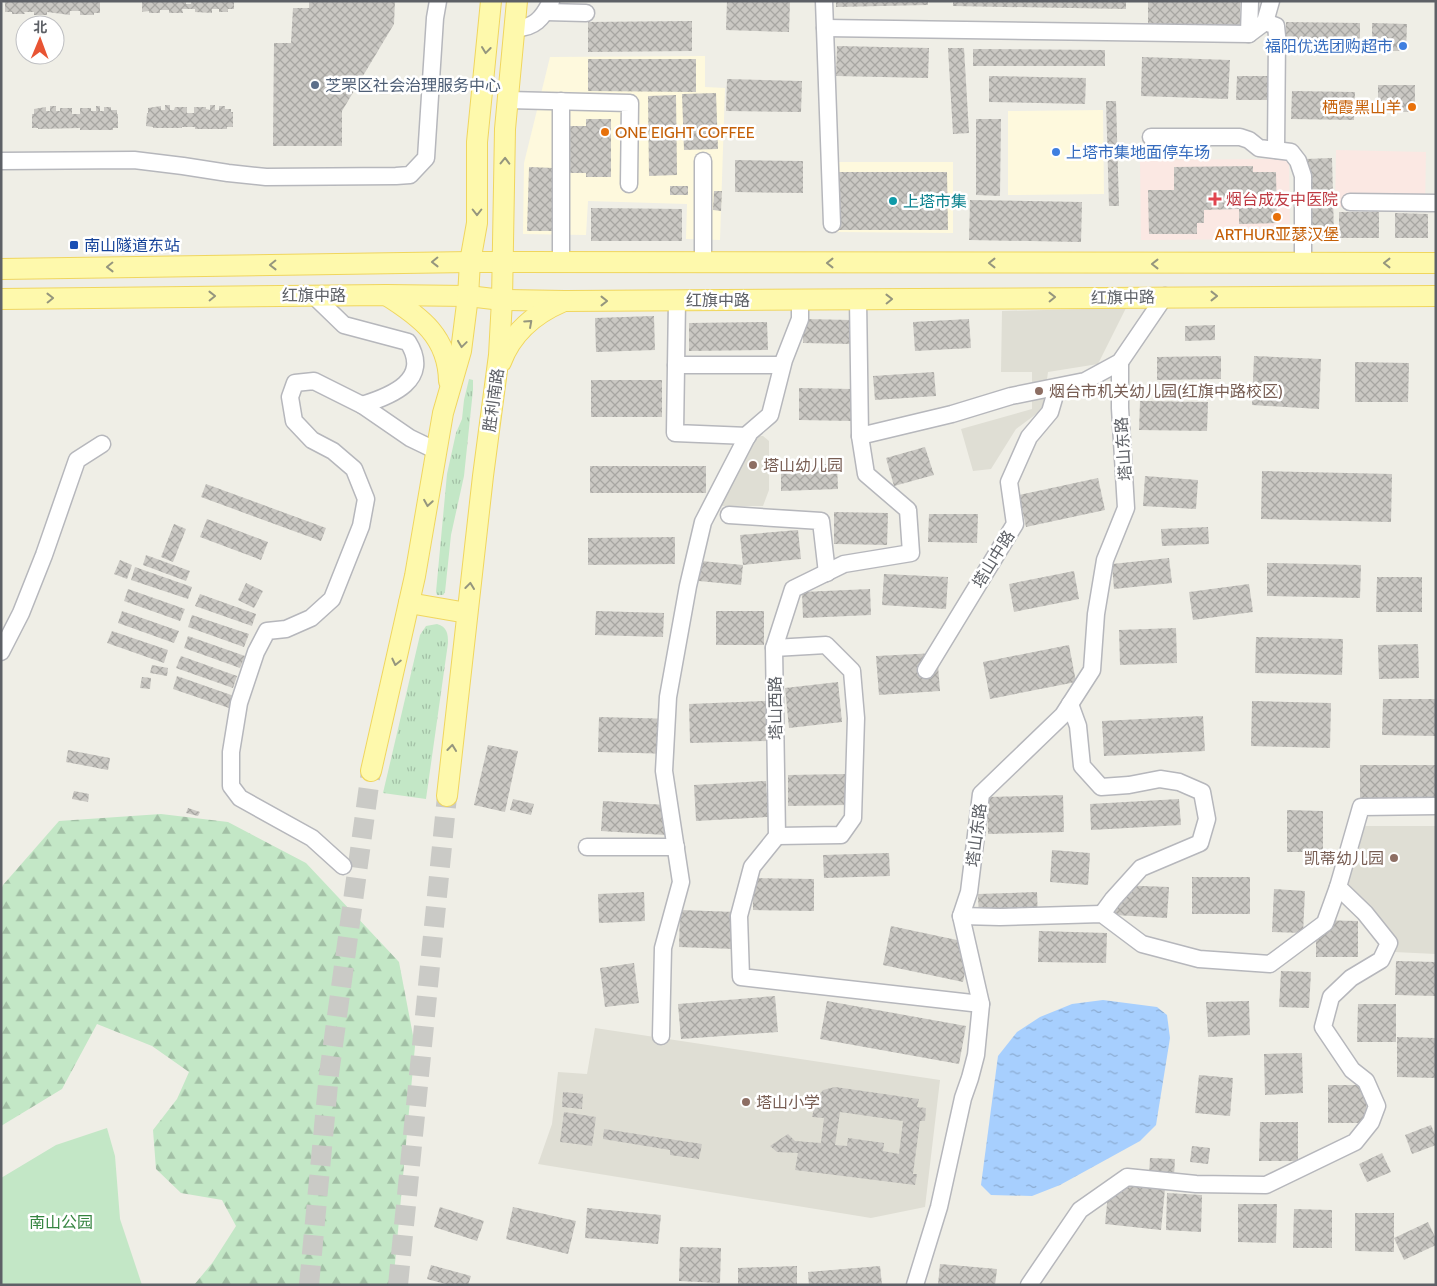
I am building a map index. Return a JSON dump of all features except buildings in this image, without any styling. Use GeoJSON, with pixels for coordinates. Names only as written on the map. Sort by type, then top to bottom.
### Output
{"type":"FeatureCollection","features":[{"type":"Feature","properties":{"kind":"main road"},"geometry":{"type":"LineString","coordinates":[[371,770],[409,603],[436,451],[449,391],[461,351],[470,262],[477,223],[477,142],[492,1]]}},
{"type":"Feature","properties":{"kind":"main road","name":"胜利南路"},"geometry":{"type":"LineString","coordinates":[[447,796],[496,378],[502,300],[505,129],[518,1]]}},
{"type":"Feature","properties":{"kind":"main road","name":"红旗中路"},"geometry":{"type":"LineString","coordinates":[[1,269],[470,262],[1436,263]]}},
{"type":"Feature","properties":{"kind":"main road","name":"红旗中路"},"geometry":{"type":"LineString","coordinates":[[1,299],[313,295],[468,296],[502,300],[565,301],[1165,296],[1436,296]]}},
{"type":"Feature","properties":{"kind":"main road"},"geometry":{"type":"LineString","coordinates":[[386,295],[412,311],[424,321],[432,332],[441,346],[446,359],[449,391]]}},
{"type":"Feature","properties":{"kind":"main road"},"geometry":{"type":"LineString","coordinates":[[496,378],[509,344],[520,330],[540,313],[565,301]]}},
{"type":"Feature","properties":{"kind":"main road"},"geometry":{"type":"LineString","coordinates":[[409,603],[467,613]]}},
{"type":"Feature","properties":{"kind":"street"},"geometry":{"type":"LineString","coordinates":[[1,161],[134,160],[228,174],[266,177],[396,176],[410,174],[426,158],[435,18],[438,1]]}},
{"type":"Feature","properties":{"kind":"street"},"geometry":{"type":"LineString","coordinates":[[824,1],[832,224]]}},
{"type":"Feature","properties":{"kind":"street"},"geometry":{"type":"LineString","coordinates":[[1250,1],[1250,34]]}},
{"type":"Feature","properties":{"kind":"street"},"geometry":{"type":"LineString","coordinates":[[825,28],[1250,34],[1265,22],[1271,1]]}},
{"type":"Feature","properties":{"kind":"street"},"geometry":{"type":"LineString","coordinates":[[514,28],[525,28],[533,25],[549,7],[586,13]]}},
{"type":"Feature","properties":{"kind":"street"},"geometry":{"type":"LineString","coordinates":[[1265,22],[1276,26],[1277,36],[1276,150]]}},
{"type":"Feature","properties":{"kind":"street"},"geometry":{"type":"LineString","coordinates":[[508,100],[630,103],[629,184]]}},
{"type":"Feature","properties":{"kind":"street"},"geometry":{"type":"LineString","coordinates":[[561,101],[561,262]]}},
{"type":"Feature","properties":{"kind":"street"},"geometry":{"type":"LineString","coordinates":[[1151,137],[1240,137],[1249,140],[1259,148],[1291,152],[1298,161],[1303,176],[1303,263]]}},
{"type":"Feature","properties":{"kind":"street"},"geometry":{"type":"LineString","coordinates":[[703,161],[703,263]]}},
{"type":"Feature","properties":{"kind":"street"},"geometry":{"type":"LineString","coordinates":[[1350,202],[1436,203]]}},
{"type":"Feature","properties":{"kind":"street"},"geometry":{"type":"LineString","coordinates":[[313,295],[344,325],[408,342],[413,349],[416,364],[413,377],[397,391],[362,405]]}},
{"type":"Feature","properties":{"kind":"street"},"geometry":{"type":"LineString","coordinates":[[860,436],[952,414],[1011,396],[1086,381],[1120,362],[1165,296]]}},
{"type":"Feature","properties":{"kind":"street"},"geometry":{"type":"LineString","coordinates":[[661,1036],[663,948],[681,882],[664,771],[668,697],[688,586],[702,522],[748,436],[760,422],[770,415],[782,365],[800,319],[800,299]]}},
{"type":"Feature","properties":{"kind":"street","name":"塔山西路"},"geometry":{"type":"LineString","coordinates":[[777,836],[774,648],[793,589],[844,564],[911,553],[908,510],[866,474],[860,436],[858,299]]}},
{"type":"Feature","properties":{"kind":"street"},"geometry":{"type":"LineString","coordinates":[[677,300],[675,433],[748,436]]}},
{"type":"Feature","properties":{"kind":"street","name":"塔山东路"},"geometry":{"type":"LineString","coordinates":[[961,916],[969,892],[981,794],[1063,715],[1092,670],[1096,614],[1105,560],[1126,508],[1120,408],[1120,362]]}},
{"type":"Feature","properties":{"kind":"street"},"geometry":{"type":"LineString","coordinates":[[676,365],[782,365]]}},
{"type":"Feature","properties":{"kind":"street"},"geometry":{"type":"LineString","coordinates":[[343,866],[312,838],[240,798],[231,786],[231,752],[239,703],[256,652],[267,632],[286,629],[311,618],[332,599],[360,526],[366,500],[354,469],[333,451],[312,440],[294,421],[290,397],[295,383],[314,381],[362,405],[410,438],[436,451]]}},
{"type":"Feature","properties":{"kind":"street","name":"塔山中路"},"geometry":{"type":"LineString","coordinates":[[926,670],[1015,524],[1009,482],[1029,437],[1050,412],[1057,388]]}},
{"type":"Feature","properties":{"kind":"street"},"geometry":{"type":"LineString","coordinates":[[1,652],[24,605],[44,555],[77,460],[102,444]]}},
{"type":"Feature","properties":{"kind":"street"},"geometry":{"type":"LineString","coordinates":[[729,515],[821,521],[827,572]]}},
{"type":"Feature","properties":{"kind":"street"},"geometry":{"type":"LineString","coordinates":[[774,648],[826,645],[852,671],[856,718],[853,818],[841,835],[777,836],[752,868],[739,916],[741,977],[981,1004]]}},
{"type":"Feature","properties":{"kind":"street"},"geometry":{"type":"LineString","coordinates":[[1070,704],[1078,726],[1082,766],[1102,787],[1129,785],[1160,779],[1179,782],[1202,792],[1207,819],[1200,844],[1141,868],[1102,914]]}},
{"type":"Feature","properties":{"kind":"street"},"geometry":{"type":"LineString","coordinates":[[915,1285],[939,1207],[963,1098],[976,1055],[981,1004],[961,916],[1102,914],[1142,944],[1199,959],[1270,964],[1325,923],[1361,807],[1436,806]]}},
{"type":"Feature","properties":{"kind":"street"},"geometry":{"type":"LineString","coordinates":[[587,847],[676,847]]}},
{"type":"Feature","properties":{"kind":"street"},"geometry":{"type":"LineString","coordinates":[[1029,1285],[1080,1210],[1127,1177],[1196,1184],[1266,1185],[1356,1142],[1371,1122],[1377,1106],[1366,1081],[1352,1070],[1323,1027],[1331,997],[1352,978],[1381,960],[1388,943],[1365,913],[1338,886]]}},
{"type":"Feature","properties":{"kind":"shaded area"},"geometry":{"type":"Polygon","coordinates":[[[705,56],[705,87],[725,88],[720,240],[686,239],[687,204],[588,201],[586,235],[523,234],[524,163],[550,57],[705,56]]]}},
{"type":"Feature","properties":{"kind":"shaded area","name":"上塔市集地面停车场"},"geometry":{"type":"Polygon","coordinates":[[[1103,110],[1104,194],[1008,195],[1008,111],[1103,110]]]}},
{"type":"Feature","properties":{"kind":"shaded area"},"geometry":{"type":"Polygon","coordinates":[[[1336,150],[1426,152],[1425,209],[1335,207],[1336,150]]]}},
{"type":"Feature","properties":{"kind":"shaded area","name":"烟台成友中医院"},"geometry":{"type":"Polygon","coordinates":[[[1289,159],[1290,239],[1141,240],[1140,160],[1289,159]]]}},
{"type":"Feature","properties":{"kind":"shaded area","name":"上塔市集"},"geometry":{"type":"Polygon","coordinates":[[[835,162],[953,162],[953,233],[834,232],[835,162]]]}},
{"type":"Feature","properties":{"kind":"shaded area","name":"烟台市机关幼儿园(红旗中路校区)"},"geometry":{"type":"Polygon","coordinates":[[[1126,308],[1098,364],[1048,372],[1043,409],[1016,429],[991,469],[973,471],[961,429],[1032,409],[1032,372],[1001,372],[1002,311],[1126,308]]]}},
{"type":"Feature","properties":{"kind":"shaded area","name":"塔山幼儿园"},"geometry":{"type":"Polygon","coordinates":[[[751,436],[763,436],[769,441],[769,490],[763,506],[716,506],[751,436]]]}},
{"type":"Feature","properties":{"kind":"shaded area","name":"凯蒂幼儿园"},"geometry":{"type":"Polygon","coordinates":[[[1356,826],[1436,826],[1436,954],[1394,952],[1389,930],[1348,890],[1356,826]]]}},
{"type":"Feature","properties":{"kind":"shaded area","name":"塔山小学"},"geometry":{"type":"Polygon","coordinates":[[[595,1028],[940,1080],[925,1207],[871,1218],[538,1164],[552,1124],[558,1072],[587,1074],[595,1028]]]}},
{"type":"Feature","properties":{"kind":"green space"},"geometry":{"type":"Polygon","coordinates":[[[469,379],[473,380],[473,390],[464,476],[451,535],[445,592],[443,595],[437,595],[447,474],[456,433],[462,419],[469,379]]]}},
{"type":"Feature","properties":{"kind":"green space"},"geometry":{"type":"Polygon","coordinates":[[[437,624],[446,631],[448,643],[426,799],[383,793],[420,635],[426,626],[437,624]]]}},
{"type":"Feature","properties":{"kind":"green space"},"geometry":{"type":"Polygon","coordinates":[[[161,814],[228,822],[306,863],[399,962],[415,1046],[393,1285],[194,1285],[213,1262],[236,1226],[222,1200],[181,1193],[156,1169],[153,1130],[177,1099],[189,1072],[152,1046],[97,1024],[62,1089],[1,1126],[1,890],[3,885],[59,821],[161,814]]]}},
{"type":"Feature","properties":{"kind":"green space","name":"南山公园"},"geometry":{"type":"Polygon","coordinates":[[[107,1128],[115,1156],[120,1219],[142,1285],[1,1285],[1,1178],[56,1145],[107,1128]]]}},
{"type":"Feature","properties":{"kind":"water"},"geometry":{"type":"Polygon","coordinates":[[[1103,1000],[1157,1007],[1167,1015],[1170,1038],[1156,1125],[1140,1141],[1060,1185],[1032,1196],[991,1195],[981,1185],[998,1056],[1017,1032],[1040,1017],[1072,1004],[1103,1000]]]}},
{"type":"Feature","properties":{"kind":"tunnel"},"geometry":{"type":"LineString","coordinates":[[309,1285],[329,1074],[371,771]]}},
{"type":"Feature","properties":{"kind":"tunnel"},"geometry":{"type":"LineString","coordinates":[[398,1285],[447,796]]}},
{"type":"Feature","properties":{"kind":"place","name":"福阳优选团购超市"},"geometry":{"type":"Point","coordinates":[1403,46]}},
{"type":"Feature","properties":{"kind":"place","name":"芝罘区社会治理服务中心"},"geometry":{"type":"Point","coordinates":[315,85]}},
{"type":"Feature","properties":{"kind":"place","name":"栖霞黑山羊"},"geometry":{"type":"Point","coordinates":[1412,107]}},
{"type":"Feature","properties":{"kind":"place","name":"ONE EIGHT COFFEE"},"geometry":{"type":"Point","coordinates":[605,132]}},
{"type":"Feature","properties":{"kind":"place","name":"上塔市集地面停车场"},"geometry":{"type":"Point","coordinates":[1056,152]}},
{"type":"Feature","properties":{"kind":"place","name":"烟台成友中医院"},"geometry":{"type":"Point","coordinates":[1215,199]}},
{"type":"Feature","properties":{"kind":"place","name":"上塔市集"},"geometry":{"type":"Point","coordinates":[893,201]}},
{"type":"Feature","properties":{"kind":"place","name":"ARTHUR亚瑟汉堡"},"geometry":{"type":"Point","coordinates":[1277,217]}},
{"type":"Feature","properties":{"kind":"place","name":"南山隧道东站"},"geometry":{"type":"Point","coordinates":[74,245]}},
{"type":"Feature","properties":{"kind":"place","name":"烟台市机关幼儿园(红旗中路校区)"},"geometry":{"type":"Point","coordinates":[1039,391]}},
{"type":"Feature","properties":{"kind":"place","name":"塔山幼儿园"},"geometry":{"type":"Point","coordinates":[753,465]}},
{"type":"Feature","properties":{"kind":"place","name":"凯蒂幼儿园"},"geometry":{"type":"Point","coordinates":[1394,858]}},
{"type":"Feature","properties":{"kind":"place","name":"塔山小学"},"geometry":{"type":"Point","coordinates":[746,1102]}}]}
